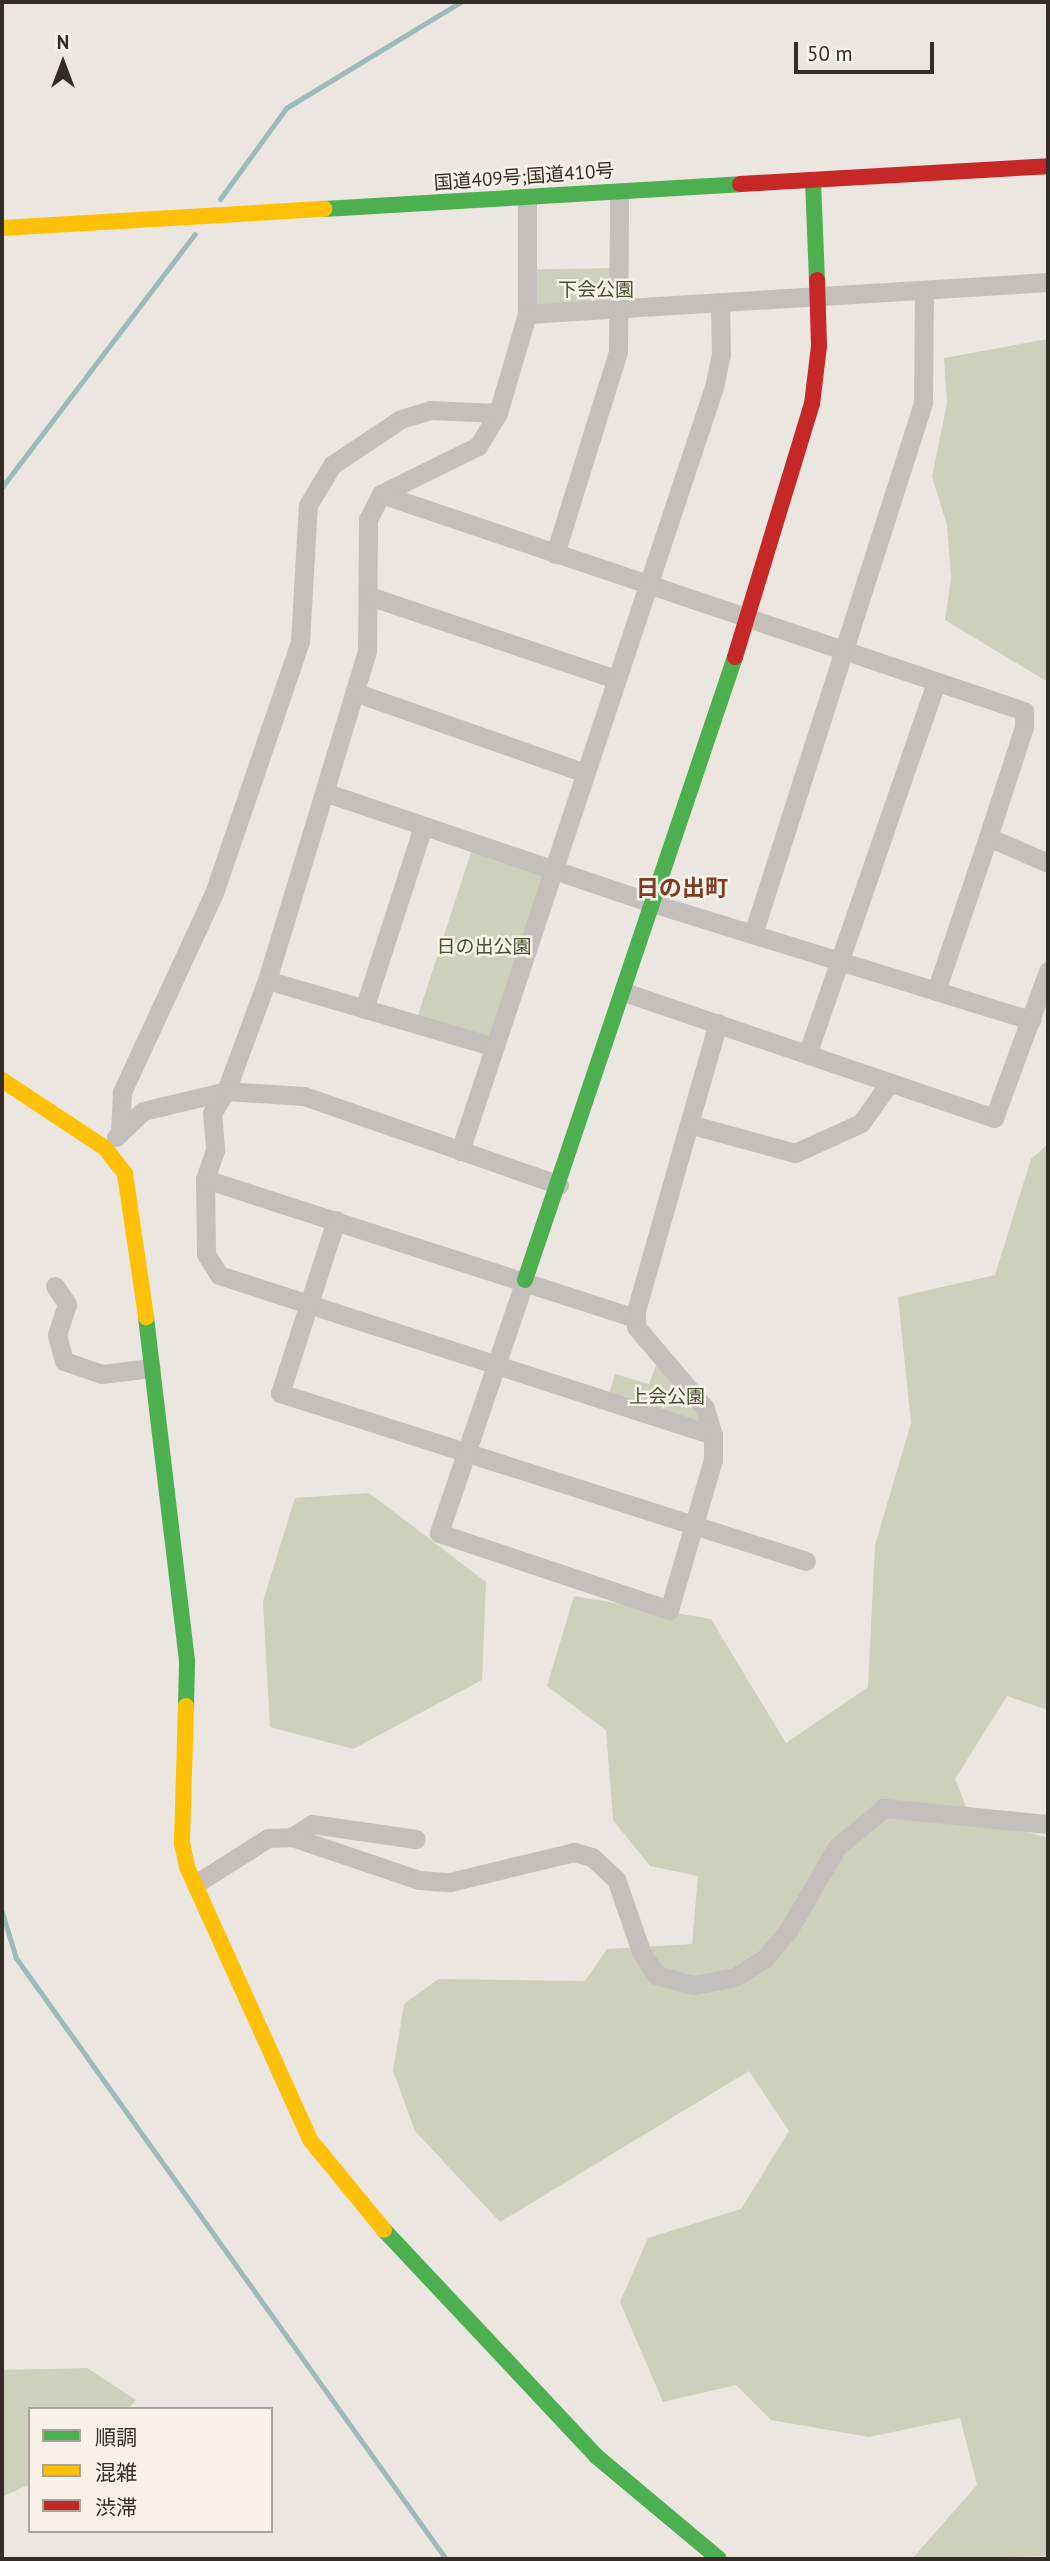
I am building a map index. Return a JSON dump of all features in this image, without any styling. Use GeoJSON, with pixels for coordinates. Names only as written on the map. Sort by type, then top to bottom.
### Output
{"type":"FeatureCollection","features":[{"type":"Feature","properties":{"kind":"main road","name":"国道409号;国道410号"},"geometry":{"type":"LineString","coordinates":[[2,228],[527,199],[1048,166]]}},
{"type":"Feature","properties":{"kind":"main road"},"geometry":{"type":"LineString","coordinates":[[525,1280],[747,622],[812,404],[818,297],[813,181]]}},
{"type":"Feature","properties":{"kind":"main road"},"geometry":{"type":"LineString","coordinates":[[2,1080],[105,1148],[125,1174],[132,1195],[187,1663],[182,1843],[311,2141],[332,2173],[596,2456],[719,2559]]}},
{"type":"Feature","properties":{"kind":"street"},"geometry":{"type":"LineString","coordinates":[[555,554],[606,405],[618,352],[621,309],[619,192]]}},
{"type":"Feature","properties":{"kind":"street"},"geometry":{"type":"LineString","coordinates":[[527,199],[527,314],[498,413],[478,446],[381,494],[368,519],[367,651],[357,693],[267,980],[226,1091],[212,1113],[215,1150],[205,1179],[211,1270],[496,1368],[713,1435]]}},
{"type":"Feature","properties":{"kind":"street"},"geometry":{"type":"LineString","coordinates":[[527,314],[1048,282]]}},
{"type":"Feature","properties":{"kind":"street"},"geometry":{"type":"LineString","coordinates":[[753,934],[923,403],[924,290]]}},
{"type":"Feature","properties":{"kind":"street"},"geometry":{"type":"LineString","coordinates":[[460,1151],[714,387],[721,355],[720,303]]}},
{"type":"Feature","properties":{"kind":"street"},"geometry":{"type":"LineString","coordinates":[[120,1133],[122,1092],[214,893],[300,642],[308,505],[332,465],[401,419],[430,410],[498,413]]}},
{"type":"Feature","properties":{"kind":"street"},"geometry":{"type":"LineString","coordinates":[[381,494],[747,622],[1024,711],[1024,727],[936,991]]}},
{"type":"Feature","properties":{"kind":"street"},"geometry":{"type":"LineString","coordinates":[[369,596],[616,679]]}},
{"type":"Feature","properties":{"kind":"street"},"geometry":{"type":"LineString","coordinates":[[808,1052],[936,682]]}},
{"type":"Feature","properties":{"kind":"street"},"geometry":{"type":"LineString","coordinates":[[357,693],[585,773]]}},
{"type":"Feature","properties":{"kind":"street"},"geometry":{"type":"LineString","coordinates":[[327,793],[652,903],[1031,1020]]}},
{"type":"Feature","properties":{"kind":"street"},"geometry":{"type":"LineString","coordinates":[[364,1009],[424,826]]}},
{"type":"Feature","properties":{"kind":"street"},"geometry":{"type":"LineString","coordinates":[[988,837],[1048,863]]}},
{"type":"Feature","properties":{"kind":"street"},"geometry":{"type":"LineString","coordinates":[[624,992],[808,1052],[994,1118],[1048,971]]}},
{"type":"Feature","properties":{"kind":"street"},"geometry":{"type":"LineString","coordinates":[[267,980],[494,1047]]}},
{"type":"Feature","properties":{"kind":"street"},"geometry":{"type":"LineString","coordinates":[[525,1280],[439,1533],[669,1610],[713,1460],[713,1435],[705,1408],[636,1327],[636,1318],[640,1288],[718,1023]]}},
{"type":"Feature","properties":{"kind":"street"},"geometry":{"type":"LineString","coordinates":[[689,1124],[795,1153],[861,1123],[890,1082]]}},
{"type":"Feature","properties":{"kind":"street"},"geometry":{"type":"LineString","coordinates":[[105,1148],[143,1111],[226,1091],[304,1096],[559,1185]]}},
{"type":"Feature","properties":{"kind":"street"},"geometry":{"type":"LineString","coordinates":[[205,1179],[636,1318]]}},
{"type":"Feature","properties":{"kind":"street"},"geometry":{"type":"LineString","coordinates":[[336,1220],[281,1393],[806,1561]]}},
{"type":"Feature","properties":{"kind":"street"},"geometry":{"type":"LineString","coordinates":[[55,1286],[67,1304],[57,1335],[64,1362],[102,1374],[152,1368]]}},
{"type":"Feature","properties":{"kind":"street"},"geometry":{"type":"LineString","coordinates":[[197,1882],[268,1838],[292,1837],[419,1880],[450,1882],[548,1854],[592,1857],[616,1879],[641,1951],[656,1975],[694,1985],[735,1977],[765,1958],[789,1929],[837,1847],[884,1808],[1048,1824]]}},
{"type":"Feature","properties":{"kind":"street"},"geometry":{"type":"LineString","coordinates":[[292,1837],[312,1824],[416,1839]]}},
{"type":"Feature","properties":{"kind":"green space","name":"下会公園"},"geometry":{"type":"Polygon","coordinates":[[[620,268],[621,309],[528,311],[527,270],[620,268]]]}},
{"type":"Feature","properties":{"kind":"green space"},"geometry":{"type":"Polygon","coordinates":[[[1048,339],[1048,682],[945,620],[951,578],[947,525],[932,477],[947,403],[944,358],[1048,339]]]}},
{"type":"Feature","properties":{"kind":"green space","name":"日の出公園"},"geometry":{"type":"Polygon","coordinates":[[[474,843],[553,869],[494,1049],[415,1024],[474,843]]]}},
{"type":"Feature","properties":{"kind":"green space"},"geometry":{"type":"Polygon","coordinates":[[[1048,1144],[1048,1710],[1007,1696],[955,1779],[970,1816],[1048,1838],[1048,2556],[912,2559],[977,2485],[960,2418],[869,2437],[771,2420],[736,2385],[663,2402],[620,2302],[648,2238],[741,2209],[789,2131],[749,2071],[500,2222],[415,2131],[393,2071],[404,2004],[438,1979],[585,1981],[607,1949],[692,1944],[698,1876],[650,1866],[613,1820],[606,1730],[547,1686],[574,1596],[711,1619],[786,1743],[868,1687],[875,1545],[911,1423],[898,1297],[995,1275],[1031,1159],[1048,1144]]]}},
{"type":"Feature","properties":{"kind":"green space","name":"上会公園"},"geometry":{"type":"Polygon","coordinates":[[[660,1355],[713,1435],[606,1404],[615,1374],[649,1384],[660,1355]]]}},
{"type":"Feature","properties":{"kind":"green space"},"geometry":{"type":"Polygon","coordinates":[[[369,1493],[486,1582],[482,1680],[353,1749],[270,1727],[263,1601],[295,1498],[369,1493]]]}},
{"type":"Feature","properties":{"kind":"green space"},"geometry":{"type":"Polygon","coordinates":[[[87,2368],[136,2400],[130,2407],[28,2407],[28,2485],[2,2497],[2,2370],[87,2368]]]}},
{"type":"Feature","properties":{"kind":"waterway"},"geometry":{"type":"LineString","coordinates":[[220,199],[286,108],[460,2]]}},
{"type":"Feature","properties":{"kind":"waterway"},"geometry":{"type":"LineString","coordinates":[[2,487],[195,234]]}},
{"type":"Feature","properties":{"kind":"waterway"},"geometry":{"type":"LineString","coordinates":[[2,1912],[16,1958],[446,2559]]}},
{"type":"Feature","properties":{"kind":"traffic: fast"},"geometry":{"type":"LineString","coordinates":[[813,181],[817,280]]}},
{"type":"Feature","properties":{"kind":"traffic: fast"},"geometry":{"type":"LineString","coordinates":[[324,209],[740,184]]}},
{"type":"Feature","properties":{"kind":"traffic: fast"},"geometry":{"type":"LineString","coordinates":[[525,1280],[735,657]]}},
{"type":"Feature","properties":{"kind":"traffic: fast"},"geometry":{"type":"LineString","coordinates":[[146,1317],[187,1663],[186,1706]]}},
{"type":"Feature","properties":{"kind":"traffic: fast"},"geometry":{"type":"LineString","coordinates":[[384,2230],[596,2456],[719,2559]]}},
{"type":"Feature","properties":{"kind":"traffic: slow"},"geometry":{"type":"LineString","coordinates":[[2,228],[324,209]]}},
{"type":"Feature","properties":{"kind":"traffic: slow"},"geometry":{"type":"LineString","coordinates":[[2,1080],[105,1148],[125,1174],[146,1317]]}},
{"type":"Feature","properties":{"kind":"traffic: slow"},"geometry":{"type":"LineString","coordinates":[[186,1706],[182,1843],[187,1867],[311,2141],[384,2230]]}},
{"type":"Feature","properties":{"kind":"traffic: jam"},"geometry":{"type":"LineString","coordinates":[[740,184],[1048,166]]}},
{"type":"Feature","properties":{"kind":"traffic: jam"},"geometry":{"type":"LineString","coordinates":[[735,657],[812,404],[819,346],[817,280]]}},
{"type":"Feature","properties":{"kind":"district","name":"日の出町"},"geometry":{"type":"Point","coordinates":[682,888]}}]}
